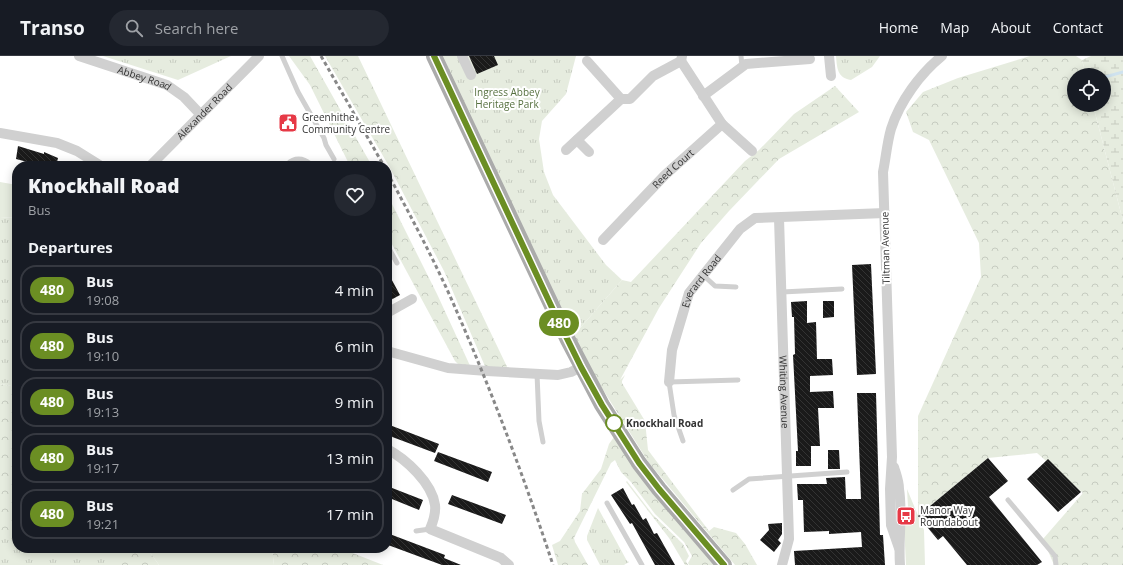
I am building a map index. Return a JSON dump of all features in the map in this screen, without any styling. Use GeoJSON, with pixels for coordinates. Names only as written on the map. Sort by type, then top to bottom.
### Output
{"type":"FeatureCollection","features":[{"type":"Feature","properties":{"kind":"main road"},"geometry":{"type":"LineString","coordinates":[[434,56],[581,367],[602,405],[639,463],[659,489],[724,565]]}},
{"type":"Feature","properties":{"kind":"street","name":"Abbey Road"},"geometry":{"type":"LineString","coordinates":[[79,56],[167,85],[184,97],[201,115]]}},
{"type":"Feature","properties":{"kind":"street","name":"Alexander Road"},"geometry":{"type":"LineString","coordinates":[[155,161],[258,56]]}},
{"type":"Feature","properties":{"kind":"street"},"geometry":{"type":"LineString","coordinates":[[462,56],[471,75]]}},
{"type":"Feature","properties":{"kind":"street"},"geometry":{"type":"LineString","coordinates":[[829,56],[831,76]]}},
{"type":"Feature","properties":{"kind":"street","name":"Tiltman Avenue"},"geometry":{"type":"LineString","coordinates":[[900,565],[899,548],[891,525],[890,489],[892,457],[883,172],[892,128],[897,115],[908,95],[923,75],[942,56]]}},
{"type":"Feature","properties":{"kind":"street"},"geometry":{"type":"LineString","coordinates":[[566,150],[621,99],[630,99],[654,76],[682,59],[703,96],[722,124],[752,151]]}},
{"type":"Feature","properties":{"kind":"street"},"geometry":{"type":"LineString","coordinates":[[703,96],[742,61],[750,64],[810,59]]}},
{"type":"Feature","properties":{"kind":"street"},"geometry":{"type":"LineString","coordinates":[[587,60],[621,99]]}},
{"type":"Feature","properties":{"kind":"street","name":"Reed Court"},"geometry":{"type":"LineString","coordinates":[[603,240],[665,175],[722,124]]}},
{"type":"Feature","properties":{"kind":"street"},"geometry":{"type":"LineString","coordinates":[[0,133],[57,143],[77,151],[93,161]]}},
{"type":"Feature","properties":{"kind":"street"},"geometry":{"type":"LineString","coordinates":[[577,140],[589,152]]}},
{"type":"Feature","properties":{"kind":"street","name":"Everard Road"},"geometry":{"type":"LineString","coordinates":[[669,382],[672,350],[689,293],[740,229],[755,218],[885,213]]}},
{"type":"Feature","properties":{"kind":"street","name":"Whiting Avenue"},"geometry":{"type":"LineString","coordinates":[[779,218],[789,539],[782,565]]}},
{"type":"Feature","properties":{"kind":"street"},"geometry":{"type":"LineString","coordinates":[[392,310],[412,299]]}},
{"type":"Feature","properties":{"kind":"street"},"geometry":{"type":"LineString","coordinates":[[392,352],[454,369],[563,374],[581,367]]}},
{"type":"Feature","properties":{"kind":"street"},"geometry":{"type":"LineString","coordinates":[[392,452],[399,456],[412,468],[424,481],[432,494],[435,512],[430,530],[502,558],[509,565]]}},
{"type":"Feature","properties":{"kind":"lane"},"geometry":{"type":"LineString","coordinates":[[282,56],[298,92],[334,158]]}},
{"type":"Feature","properties":{"kind":"lane"},"geometry":{"type":"LineString","coordinates":[[392,254],[397,263]]}},
{"type":"Feature","properties":{"kind":"lane"},"geometry":{"type":"LineString","coordinates":[[703,275],[716,286],[736,287]]}},
{"type":"Feature","properties":{"kind":"lane"},"geometry":{"type":"LineString","coordinates":[[782,292],[842,290]]}},
{"type":"Feature","properties":{"kind":"lane"},"geometry":{"type":"LineString","coordinates":[[537,374],[539,420],[543,442]]}},
{"type":"Feature","properties":{"kind":"lane"},"geometry":{"type":"LineString","coordinates":[[683,441],[674,416],[669,382],[738,380]]}},
{"type":"Feature","properties":{"kind":"lane"},"geometry":{"type":"LineString","coordinates":[[733,490],[749,479],[847,472]]}},
{"type":"Feature","properties":{"kind":"lane"},"geometry":{"type":"LineString","coordinates":[[1008,500],[1055,556],[1056,565]]}},
{"type":"Feature","properties":{"kind":"lane"},"geometry":{"type":"LineString","coordinates":[[607,503],[642,565]]}},
{"type":"Feature","properties":{"kind":"lane"},"geometry":{"type":"LineString","coordinates":[[416,531],[430,530]]}},
{"type":"Feature","properties":{"kind":"green space"},"geometry":{"type":"Polygon","coordinates":[[[103,56],[231,56],[178,80],[103,56]]]}},
{"type":"Feature","properties":{"kind":"green space"},"geometry":{"type":"Polygon","coordinates":[[[289,56],[310,56],[369,161],[348,161],[310,85],[289,56]]]}},
{"type":"Feature","properties":{"kind":"green space"},"geometry":{"type":"Polygon","coordinates":[[[325,56],[358,56],[510,373],[487,371],[444,271],[392,172],[392,161],[386,161],[325,56]]]}},
{"type":"Feature","properties":{"kind":"green space","name":"Ingress Abbey Heritage Park"},"geometry":{"type":"Polygon","coordinates":[[[440,56],[576,56],[566,94],[542,121],[539,139],[544,172],[553,195],[606,265],[622,280],[574,335],[440,56]]]}},
{"type":"Feature","properties":{"kind":"green space"},"geometry":{"type":"Polygon","coordinates":[[[836,56],[880,56],[872,67],[851,80],[846,79],[840,74],[837,68],[836,56]]]}},
{"type":"Feature","properties":{"kind":"green space"},"geometry":{"type":"Polygon","coordinates":[[[1030,56],[1076,56],[1082,60],[1084,68],[1067,68],[1067,112],[1095,112],[1123,221],[1123,565],[1054,565],[1043,539],[1083,493],[1037,453],[988,458],[918,516],[918,416],[981,277],[979,243],[929,140],[913,132],[906,112],[923,92],[958,78],[1030,56]]]}},
{"type":"Feature","properties":{"kind":"green space"},"geometry":{"type":"Polygon","coordinates":[[[1091,56],[1123,56],[1123,221],[1095,112],[1111,112],[1111,68],[1084,68],[1082,60],[1091,56]]]}},
{"type":"Feature","properties":{"kind":"green space"},"geometry":{"type":"Polygon","coordinates":[[[835,86],[859,112],[779,159],[729,211],[701,243],[659,308],[620,380],[625,375],[622,383],[645,421],[648,450],[709,531],[714,527],[736,533],[745,544],[757,565],[735,565],[649,463],[595,377],[574,335],[622,280],[631,282],[745,161],[759,150],[794,114],[835,86]]]}},
{"type":"Feature","properties":{"kind":"green space"},"geometry":{"type":"Polygon","coordinates":[[[0,182],[12,184],[12,217],[0,218],[0,182]]]}},
{"type":"Feature","properties":{"kind":"green space"},"geometry":{"type":"Polygon","coordinates":[[[392,204],[437,294],[472,370],[464,370],[455,361],[392,244],[392,204]]]}},
{"type":"Feature","properties":{"kind":"green space"},"geometry":{"type":"Polygon","coordinates":[[[12,217],[12,386],[0,384],[0,218],[12,217]]]}},
{"type":"Feature","properties":{"kind":"green space"},"geometry":{"type":"Polygon","coordinates":[[[0,384],[12,386],[12,539],[0,539],[0,384]]]}},
{"type":"Feature","properties":{"kind":"green space"},"geometry":{"type":"Polygon","coordinates":[[[614,437],[716,565],[689,565],[688,563],[692,556],[684,542],[655,514],[631,482],[621,472],[615,460],[611,463],[574,538],[588,565],[558,565],[552,545],[560,541],[580,511],[582,494],[601,469],[609,444],[614,437]]]}},
{"type":"Feature","properties":{"kind":"green space"},"geometry":{"type":"Polygon","coordinates":[[[627,481],[653,515],[683,544],[689,556],[686,561],[688,565],[685,565],[669,538],[626,482],[627,481]]]}},
{"type":"Feature","properties":{"kind":"green space"},"geometry":{"type":"Polygon","coordinates":[[[907,489],[924,530],[925,565],[906,565],[904,525],[909,524],[907,489]]]}},
{"type":"Feature","properties":{"kind":"green space"},"geometry":{"type":"Polygon","coordinates":[[[598,508],[627,561],[629,562],[624,565],[600,565],[587,540],[587,536],[598,508]]]}},
{"type":"Feature","properties":{"kind":"green space"},"geometry":{"type":"Polygon","coordinates":[[[0,539],[12,539],[12,553],[120,553],[120,565],[0,565],[0,539]]]}},
{"type":"Feature","properties":{"kind":"green space"},"geometry":{"type":"Polygon","coordinates":[[[120,553],[151,553],[159,565],[120,565],[120,553]]]}},
{"type":"Feature","properties":{"kind":"green space"},"geometry":{"type":"Polygon","coordinates":[[[151,553],[273,553],[274,565],[159,565],[151,553]]]}},
{"type":"Feature","properties":{"kind":"green space"},"geometry":{"type":"Polygon","coordinates":[[[273,553],[353,553],[383,565],[274,565],[273,553]]]}},
{"type":"Feature","properties":{"kind":"building"},"geometry":{"type":"Polygon","coordinates":[[[469,56],[494,56],[498,65],[477,74],[469,56]]]}},
{"type":"Feature","properties":{"kind":"building"},"geometry":{"type":"Polygon","coordinates":[[[18,146],[44,154],[44,152],[58,158],[57,161],[24,161],[16,159],[18,146]]]}},
{"type":"Feature","properties":{"kind":"building"},"geometry":{"type":"Polygon","coordinates":[[[871,264],[876,374],[857,375],[852,265],[871,264]]]}},
{"type":"Feature","properties":{"kind":"building"},"geometry":{"type":"Polygon","coordinates":[[[392,280],[400,295],[392,299],[392,280]]]}},
{"type":"Feature","properties":{"kind":"building"},"geometry":{"type":"Polygon","coordinates":[[[807,301],[807,323],[816,322],[817,359],[832,359],[833,375],[810,376],[810,392],[833,391],[834,408],[818,408],[820,446],[811,446],[811,466],[796,466],[796,451],[798,451],[793,355],[795,354],[794,317],[792,317],[791,302],[807,301]]]}},
{"type":"Feature","properties":{"kind":"building"},"geometry":{"type":"Polygon","coordinates":[[[823,301],[834,301],[834,317],[823,318],[823,301]]]}},
{"type":"Feature","properties":{"kind":"building"},"geometry":{"type":"Polygon","coordinates":[[[857,393],[876,393],[880,535],[883,535],[885,565],[795,565],[794,551],[862,547],[861,532],[829,534],[829,531],[804,532],[803,500],[798,500],[797,484],[827,484],[826,478],[845,477],[846,499],[861,499],[857,393]]]}},
{"type":"Feature","properties":{"kind":"building"},"geometry":{"type":"Polygon","coordinates":[[[392,426],[439,444],[435,453],[392,437],[392,426]]]}},
{"type":"Feature","properties":{"kind":"building"},"geometry":{"type":"Polygon","coordinates":[[[828,450],[839,450],[840,469],[828,469],[828,450]]]}},
{"type":"Feature","properties":{"kind":"building"},"geometry":{"type":"Polygon","coordinates":[[[438,452],[492,472],[488,482],[434,461],[438,452]]]}},
{"type":"Feature","properties":{"kind":"building"},"geometry":{"type":"Polygon","coordinates":[[[988,458],[1008,481],[989,497],[1042,562],[1037,565],[967,565],[943,536],[938,540],[918,516],[988,458]]]}},
{"type":"Feature","properties":{"kind":"building"},"geometry":{"type":"Polygon","coordinates":[[[1048,459],[1081,492],[1058,512],[1027,479],[1048,459]]]}},
{"type":"Feature","properties":{"kind":"building"},"geometry":{"type":"Polygon","coordinates":[[[392,488],[423,500],[419,510],[392,499],[392,488]]]}},
{"type":"Feature","properties":{"kind":"building"},"geometry":{"type":"Polygon","coordinates":[[[623,488],[632,505],[634,504],[643,520],[646,518],[654,534],[657,533],[675,565],[655,565],[632,523],[630,524],[611,495],[623,488]]]}},
{"type":"Feature","properties":{"kind":"building"},"geometry":{"type":"Polygon","coordinates":[[[452,495],[506,515],[502,524],[448,504],[452,495]]]}},
{"type":"Feature","properties":{"kind":"building"},"geometry":{"type":"Polygon","coordinates":[[[782,523],[782,534],[778,540],[781,543],[774,552],[760,540],[769,530],[768,524],[782,523]]]}},
{"type":"Feature","properties":{"kind":"building"},"geometry":{"type":"Polygon","coordinates":[[[392,535],[445,555],[444,558],[461,565],[442,565],[392,546],[392,535]]]}},
{"type":"Feature","properties":{"kind":"waterway"},"geometry":{"type":"LineString","coordinates":[[1111,75],[1123,72]]}},
{"type":"Feature","properties":{"kind":"railway"},"geometry":{"type":"LineString","coordinates":[[321,56],[381,161]]}},
{"type":"Feature","properties":{"kind":"railway"},"geometry":{"type":"LineString","coordinates":[[392,181],[412,218],[450,296],[478,362],[505,429],[553,565]]}},
{"type":"Feature","properties":{"kind":"bus line","name":"480"},"geometry":{"type":"LineString","coordinates":[[434,56],[555,314],[590,384],[639,463],[659,489],[724,565]]}},
{"type":"Feature","properties":{"kind":"place","name":"Greenhithe Community Centre"},"geometry":{"type":"Point","coordinates":[288,123]}},
{"type":"Feature","properties":{"kind":"place","name":"Knockhall Road"},"geometry":{"type":"Point","coordinates":[614,423]}},
{"type":"Feature","properties":{"kind":"place","name":"Manor Way Roundabout"},"geometry":{"type":"Point","coordinates":[906,516]}}]}
